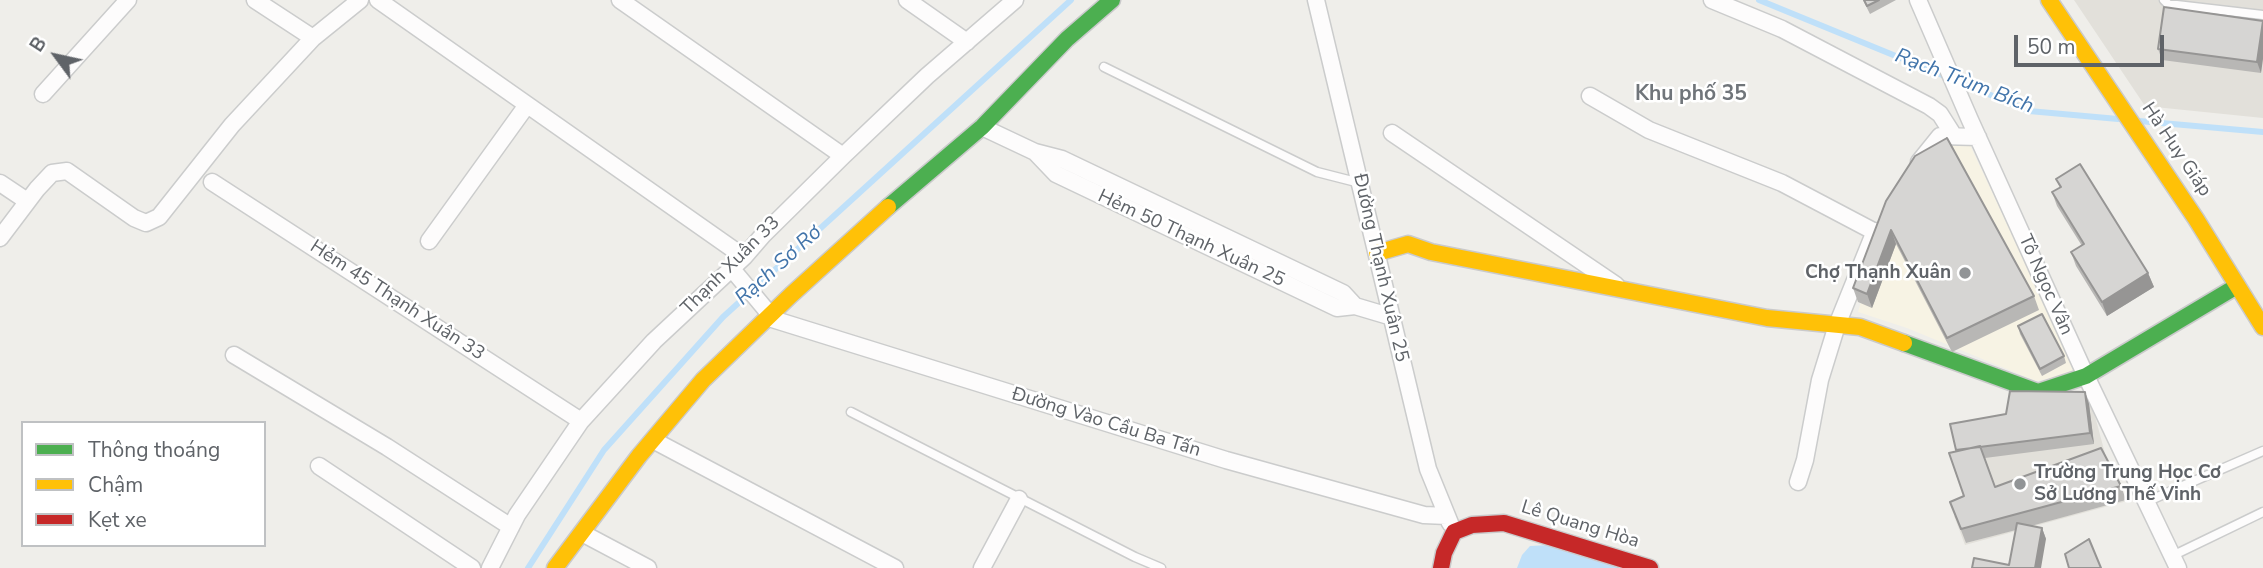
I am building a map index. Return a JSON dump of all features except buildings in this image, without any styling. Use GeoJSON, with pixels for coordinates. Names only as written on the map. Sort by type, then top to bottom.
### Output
{"type":"FeatureCollection","features":[{"type":"Feature","properties":{"kind":"street"},"geometry":{"type":"LineString","coordinates":[[43,94],[128,0]]}},
{"type":"Feature","properties":{"kind":"street"},"geometry":{"type":"LineString","coordinates":[[255,0],[313,38]]}},
{"type":"Feature","properties":{"kind":"street"},"geometry":{"type":"LineString","coordinates":[[0,237],[52,173],[67,171],[134,218],[146,223],[159,217],[232,125],[313,38],[360,0]]}},
{"type":"Feature","properties":{"kind":"street"},"geometry":{"type":"LineString","coordinates":[[378,0],[527,105],[738,263],[769,318]]}},
{"type":"Feature","properties":{"kind":"street"},"geometry":{"type":"LineString","coordinates":[[620,0],[843,156]]}},
{"type":"Feature","properties":{"kind":"street"},"geometry":{"type":"LineString","coordinates":[[907,0],[967,43]]}},
{"type":"Feature","properties":{"kind":"street","name":"Thạnh Xuân 33"},"geometry":{"type":"LineString","coordinates":[[490,568],[511,527],[581,421],[654,341],[738,263],[843,156],[1015,0]]}},
{"type":"Feature","properties":{"kind":"street"},"geometry":{"type":"LineString","coordinates":[[555,568],[653,440],[703,380],[899,197],[982,127],[1067,39],[1112,0]]}},
{"type":"Feature","properties":{"kind":"street","name":"Đường Thạnh Xuân 25"},"geometry":{"type":"LineString","coordinates":[[1316,0],[1428,469],[1454,532]]}},
{"type":"Feature","properties":{"kind":"street"},"geometry":{"type":"LineString","coordinates":[[1712,0],[1782,29],[1929,106],[1940,114],[1954,136]]}},
{"type":"Feature","properties":{"kind":"street","name":"Tô Ngọc Vân"},"geometry":{"type":"LineString","coordinates":[[1918,0],[2086,376],[2175,562]]}},
{"type":"Feature","properties":{"kind":"street","name":"Hà Huy Giáp"},"geometry":{"type":"LineString","coordinates":[[2049,0],[2196,219],[2263,327]]}},
{"type":"Feature","properties":{"kind":"street"},"geometry":{"type":"LineString","coordinates":[[1590,96],[1649,130],[1782,183],[1877,226],[1837,325],[1820,380],[1805,460],[1798,482]]}},
{"type":"Feature","properties":{"kind":"street"},"geometry":{"type":"LineString","coordinates":[[429,241],[527,105]]}},
{"type":"Feature","properties":{"kind":"street","name":"Hẻm 50 Thạnh Xuân 25"},"geometry":{"type":"LineString","coordinates":[[982,127],[1035,152],[1062,159],[1343,293],[1355,306],[1392,317]]}},
{"type":"Feature","properties":{"kind":"street"},"geometry":{"type":"LineString","coordinates":[[1392,133],[1622,289]]}},
{"type":"Feature","properties":{"kind":"street"},"geometry":{"type":"LineString","coordinates":[[1912,172],[1940,136],[1978,137]]}},
{"type":"Feature","properties":{"kind":"street","name":"Hẻm 45 Thạnh Xuân 33"},"geometry":{"type":"LineString","coordinates":[[212,181],[581,421]]}},
{"type":"Feature","properties":{"kind":"street"},"geometry":{"type":"LineString","coordinates":[[0,183],[27,201]]}},
{"type":"Feature","properties":{"kind":"street"},"geometry":{"type":"LineString","coordinates":[[1377,253],[1408,244],[1431,252],[1767,318],[1860,327],[2038,392],[2086,376],[2237,286]]}},
{"type":"Feature","properties":{"kind":"street","name":"Đường Vào Cầu Ba Tấn"},"geometry":{"type":"LineString","coordinates":[[769,318],[1226,460],[1424,515],[1447,516]]}},
{"type":"Feature","properties":{"kind":"street"},"geometry":{"type":"LineString","coordinates":[[234,355],[387,447],[511,527]]}},
{"type":"Feature","properties":{"kind":"street"},"geometry":{"type":"LineString","coordinates":[[653,440],[895,568]]}},
{"type":"Feature","properties":{"kind":"street"},"geometry":{"type":"LineString","coordinates":[[318,466],[472,568]]}},
{"type":"Feature","properties":{"kind":"street"},"geometry":{"type":"LineString","coordinates":[[982,568],[1019,499]]}},
{"type":"Feature","properties":{"kind":"street","name":"Lê Quang Hòa"},"geometry":{"type":"LineString","coordinates":[[1454,532],[1472,525],[1504,523],[1650,568]]}},
{"type":"Feature","properties":{"kind":"street"},"geometry":{"type":"LineString","coordinates":[[1441,568],[1444,553],[1454,532]]}},
{"type":"Feature","properties":{"kind":"street"},"geometry":{"type":"LineString","coordinates":[[582,533],[648,568]]}},
{"type":"Feature","properties":{"kind":"lane"},"geometry":{"type":"LineString","coordinates":[[2164,0],[2168,4],[2263,15]]}},
{"type":"Feature","properties":{"kind":"lane"},"geometry":{"type":"LineString","coordinates":[[1104,67],[1317,172],[1360,183]]}},
{"type":"Feature","properties":{"kind":"lane"},"geometry":{"type":"LineString","coordinates":[[851,412],[1019,499],[1161,568]]}},
{"type":"Feature","properties":{"kind":"lane"},"geometry":{"type":"LineString","coordinates":[[2146,502],[2263,451]]}},
{"type":"Feature","properties":{"kind":"lane"},"geometry":{"type":"LineString","coordinates":[[2175,562],[2263,512]]}},
{"type":"Feature","properties":{"kind":"lane"},"geometry":{"type":"LineString","coordinates":[[1130,568],[1135,557]]}},
{"type":"Feature","properties":{"kind":"shaded area"},"geometry":{"type":"Polygon","coordinates":[[[2074,0],[2263,0],[2263,118],[2145,106],[2074,0]]]}},
{"type":"Feature","properties":{"kind":"shaded area","name":"Chợ Thạnh Xuân"},"geometry":{"type":"Polygon","coordinates":[[[1932,141],[1969,143],[2077,373],[2036,381],[1907,328],[1858,312],[1883,226],[1932,141]]]}},
{"type":"Feature","properties":{"kind":"shaded area"},"geometry":{"type":"Polygon","coordinates":[[[2091,401],[2107,461],[2127,501],[1965,545],[1954,516],[1967,509],[1953,466],[1958,461],[1952,434],[2009,425],[2014,402],[2091,401]],[[1986,461],[1969,510],[1966,543],[2126,500],[2000,501],[1986,461]]]}},
{"type":"Feature","properties":{"kind":"water"},"geometry":{"type":"Polygon","coordinates":[[[1549,545],[1628,568],[1517,568],[1522,555],[1530,546],[1549,545]]]}},
{"type":"Feature","properties":{"kind":"waterway","name":"Rạch Sơ Rơ"},"geometry":{"type":"LineString","coordinates":[[528,568],[604,450],[723,317],[1071,0]]}},
{"type":"Feature","properties":{"kind":"waterway","name":"Rạch Trùm Bích"},"geometry":{"type":"LineString","coordinates":[[1759,0],[1947,77]]}},
{"type":"Feature","properties":{"kind":"waterway","name":"Rạch Trùm Bích"},"geometry":{"type":"LineString","coordinates":[[1957,81],[2029,111],[2118,119]]}},
{"type":"Feature","properties":{"kind":"waterway","name":"Rạch Trùm Bích"},"geometry":{"type":"LineString","coordinates":[[2139,121],[2263,132]]}},
{"type":"Feature","properties":{"kind":"traffic: fast"},"geometry":{"type":"LineString","coordinates":[[888,207],[982,127],[1067,39],[1112,0]]}},
{"type":"Feature","properties":{"kind":"traffic: fast"},"geometry":{"type":"LineString","coordinates":[[1904,343],[2038,392],[2086,376],[2237,286]]}},
{"type":"Feature","properties":{"kind":"traffic: slow"},"geometry":{"type":"LineString","coordinates":[[2049,0],[2196,219],[2263,327]]}},
{"type":"Feature","properties":{"kind":"traffic: slow"},"geometry":{"type":"LineString","coordinates":[[555,568],[639,456],[703,380],[888,207]]}},
{"type":"Feature","properties":{"kind":"traffic: slow"},"geometry":{"type":"LineString","coordinates":[[1377,253],[1408,244],[1431,252],[1767,318],[1860,327],[1904,343]]}},
{"type":"Feature","properties":{"kind":"traffic: jam"},"geometry":{"type":"LineString","coordinates":[[1441,568],[1444,553],[1454,532],[1472,525],[1504,523],[1650,568]]}},
{"type":"Feature","properties":{"kind":"place","name":"Chợ Thạnh Xuân"},"geometry":{"type":"Point","coordinates":[1965,273]}},
{"type":"Feature","properties":{"kind":"place","name":"Trường Trung Học Cơ Sở Lương Thế Vinh"},"geometry":{"type":"Point","coordinates":[2020,484]}},
{"type":"Feature","properties":{"kind":"district","name":"Khu phố 35"},"geometry":{"type":"Point","coordinates":[1691,95]}}]}
